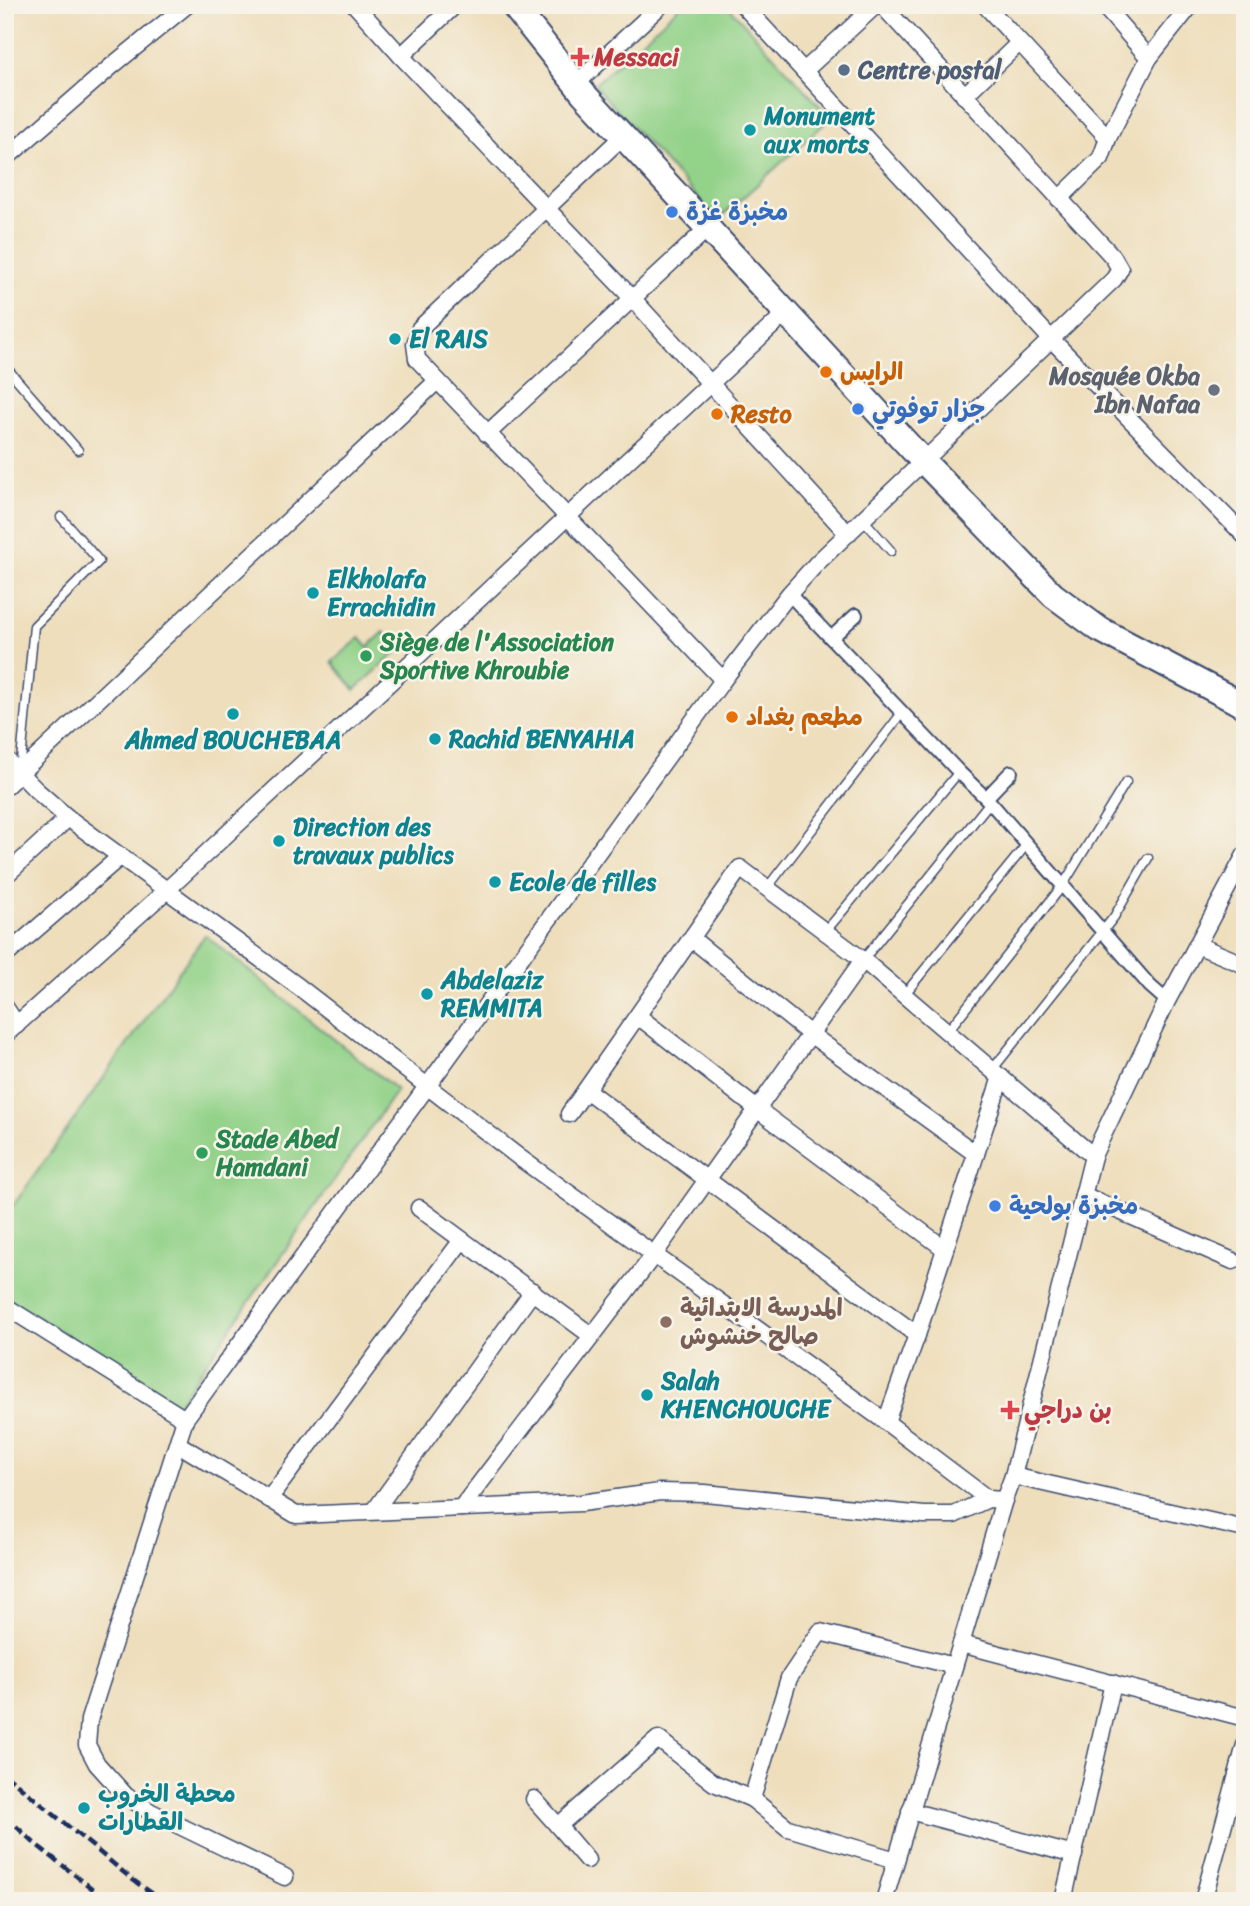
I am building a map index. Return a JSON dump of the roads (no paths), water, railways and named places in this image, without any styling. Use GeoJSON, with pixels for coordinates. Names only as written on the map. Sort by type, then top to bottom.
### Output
{"type":"FeatureCollection","features":[{"type":"Feature","properties":{"kind":"main road"},"geometry":{"type":"LineString","coordinates":[[513,5],[576,84],[623,136],[924,462],[1011,552],[1063,601],[1099,629],[1245,706]]}},
{"type":"Feature","properties":{"kind":"street"},"geometry":{"type":"LineString","coordinates":[[5,159],[187,5]]}},
{"type":"Feature","properties":{"kind":"street"},"geometry":{"type":"LineString","coordinates":[[355,5],[632,298],[848,534]]}},
{"type":"Feature","properties":{"kind":"street"},"geometry":{"type":"LineString","coordinates":[[401,55],[456,5]]}},
{"type":"Feature","properties":{"kind":"street"},"geometry":{"type":"LineString","coordinates":[[576,84],[661,5]]}},
{"type":"Feature","properties":{"kind":"street"},"geometry":{"type":"LineString","coordinates":[[743,5],[1052,339],[1245,536]]}},
{"type":"Feature","properties":{"kind":"street"},"geometry":{"type":"LineString","coordinates":[[804,71],[876,5]]}},
{"type":"Feature","properties":{"kind":"street"},"geometry":{"type":"LineString","coordinates":[[285,1877],[151,1812],[126,1796],[97,1765],[87,1745],[89,1720],[185,1419],[723,680],[789,594],[817,563],[1114,279],[1120,269],[1113,257],[882,5]]}},
{"type":"Feature","properties":{"kind":"street"},"geometry":{"type":"LineString","coordinates":[[985,5],[1108,138]]}},
{"type":"Feature","properties":{"kind":"street"},"geometry":{"type":"LineString","coordinates":[[1103,5],[1149,58]]}},
{"type":"Feature","properties":{"kind":"street"},"geometry":{"type":"LineString","coordinates":[[1059,199],[1101,159],[1108,138],[1149,58],[1191,5]]}},
{"type":"Feature","properties":{"kind":"street"},"geometry":{"type":"LineString","coordinates":[[964,96],[1019,43]]}},
{"type":"Feature","properties":{"kind":"street"},"geometry":{"type":"LineString","coordinates":[[623,136],[420,328],[415,344],[417,359],[723,680]]}},
{"type":"Feature","properties":{"kind":"street"},"geometry":{"type":"LineString","coordinates":[[487,434],[708,228]]}},
{"type":"Feature","properties":{"kind":"street"},"geometry":{"type":"LineString","coordinates":[[5,1007],[11,1030],[168,889],[787,312]]}},
{"type":"Feature","properties":{"kind":"street"},"geometry":{"type":"LineString","coordinates":[[5,788],[437,382]]}},
{"type":"Feature","properties":{"kind":"street"},"geometry":{"type":"LineString","coordinates":[[789,594],[901,713],[988,800],[1150,986],[1167,1001]]}},
{"type":"Feature","properties":{"kind":"street"},"geometry":{"type":"LineString","coordinates":[[831,638],[856,615]]}},
{"type":"Feature","properties":{"kind":"street"},"geometry":{"type":"LineString","coordinates":[[5,758],[68,818],[168,889],[520,1158],[996,1500]]}},
{"type":"Feature","properties":{"kind":"street"},"geometry":{"type":"LineString","coordinates":[[988,800],[1011,772]]}},
{"type":"Feature","properties":{"kind":"street"},"geometry":{"type":"LineString","coordinates":[[5,876],[68,818]]}},
{"type":"Feature","properties":{"kind":"street"},"geometry":{"type":"LineString","coordinates":[[884,1901],[961,1643],[996,1500],[1013,1476],[1093,1156],[1167,1001],[1245,855]]}},
{"type":"Feature","properties":{"kind":"street"},"geometry":{"type":"LineString","coordinates":[[5,956],[121,856]]}},
{"type":"Feature","properties":{"kind":"street"},"geometry":{"type":"LineString","coordinates":[[569,1114],[740,868],[863,960],[1093,1156]]}},
{"type":"Feature","properties":{"kind":"street"},"geometry":{"type":"LineString","coordinates":[[692,939],[810,1034],[976,1154]]}},
{"type":"Feature","properties":{"kind":"street"},"geometry":{"type":"LineString","coordinates":[[1197,945],[1245,965]]}},
{"type":"Feature","properties":{"kind":"street"},"geometry":{"type":"LineString","coordinates":[[461,1508],[653,1256],[863,960]]}},
{"type":"Feature","properties":{"kind":"street"},"geometry":{"type":"LineString","coordinates":[[638,1016],[757,1109],[945,1249]]}},
{"type":"Feature","properties":{"kind":"street"},"geometry":{"type":"LineString","coordinates":[[886,1422],[976,1154],[996,1074]]}},
{"type":"Feature","properties":{"kind":"street"},"geometry":{"type":"LineString","coordinates":[[586,1090],[917,1335]]}},
{"type":"Feature","properties":{"kind":"street"},"geometry":{"type":"LineString","coordinates":[[1083,1195],[1233,1261]]}},
{"type":"Feature","properties":{"kind":"street"},"geometry":{"type":"LineString","coordinates":[[419,1208],[592,1336]]}},
{"type":"Feature","properties":{"kind":"street"},"geometry":{"type":"LineString","coordinates":[[269,1499],[462,1240]]}},
{"type":"Feature","properties":{"kind":"street"},"geometry":{"type":"LineString","coordinates":[[375,1510],[533,1291]]}},
{"type":"Feature","properties":{"kind":"street"},"geometry":{"type":"LineString","coordinates":[[5,1306],[185,1419]]}},
{"type":"Feature","properties":{"kind":"street"},"geometry":{"type":"LineString","coordinates":[[178,1444],[296,1515],[581,1503],[660,1492],[705,1493],[924,1515],[954,1515],[996,1500]]}},
{"type":"Feature","properties":{"kind":"street"},"geometry":{"type":"LineString","coordinates":[[1013,1476],[1245,1529]]}},
{"type":"Feature","properties":{"kind":"street"},"geometry":{"type":"LineString","coordinates":[[752,1799],[789,1678],[820,1632],[954,1666]]}},
{"type":"Feature","properties":{"kind":"street"},"geometry":{"type":"LineString","coordinates":[[961,1643],[1245,1718]]}},
{"type":"Feature","properties":{"kind":"street"},"geometry":{"type":"LineString","coordinates":[[1063,1901],[1113,1684]]}},
{"type":"Feature","properties":{"kind":"street"},"geometry":{"type":"LineString","coordinates":[[558,1826],[658,1739],[714,1783],[752,1799],[788,1828],[896,1860]]}},
{"type":"Feature","properties":{"kind":"street"},"geometry":{"type":"LineString","coordinates":[[1203,1901],[1245,1745]]}},
{"type":"Feature","properties":{"kind":"street"},"geometry":{"type":"LineString","coordinates":[[534,1799],[587,1860]]}},
{"type":"Feature","properties":{"kind":"street"},"geometry":{"type":"LineString","coordinates":[[910,1811],[1073,1855]]}},
{"type":"Feature","properties":{"kind":"street"},"geometry":{"type":"LineString","coordinates":[[1218,1901],[1245,1898]]}},
{"type":"Feature","properties":{"kind":"lane"},"geometry":{"type":"LineString","coordinates":[[5,366],[78,450]]}},
{"type":"Feature","properties":{"kind":"lane"},"geometry":{"type":"LineString","coordinates":[[20,774],[34,626],[99,561],[61,517]]}},
{"type":"Feature","properties":{"kind":"lane"},"geometry":{"type":"LineString","coordinates":[[863,519],[891,551]]}},
{"type":"Feature","properties":{"kind":"lane"},"geometry":{"type":"LineString","coordinates":[[767,888],[901,713]]}},
{"type":"Feature","properties":{"kind":"lane"},"geometry":{"type":"LineString","coordinates":[[825,932],[958,772]]}},
{"type":"Feature","properties":{"kind":"lane"},"geometry":{"type":"LineString","coordinates":[[947,1032],[1063,885],[1126,782]]}},
{"type":"Feature","properties":{"kind":"lane"},"geometry":{"type":"LineString","coordinates":[[863,960],[988,800]]}},
{"type":"Feature","properties":{"kind":"lane"},"geometry":{"type":"LineString","coordinates":[[904,995],[1027,844]]}},
{"type":"Feature","properties":{"kind":"lane"},"geometry":{"type":"LineString","coordinates":[[996,1074],[1121,908],[1148,858]]}},
{"type":"Feature","properties":{"kind":"railway"},"geometry":{"type":"LineString","coordinates":[[5,1774],[133,1880],[163,1901]]}},
{"type":"Feature","properties":{"kind":"railway"},"geometry":{"type":"LineString","coordinates":[[5,1816],[33,1842],[108,1901]]}},
{"type":"Feature","properties":{"kind":"place","name":"Messaci"},"geometry":{"type":"Point","coordinates":[580,57]}},
{"type":"Feature","properties":{"kind":"place","name":"Centre postal"},"geometry":{"type":"Point","coordinates":[844,70]}},
{"type":"Feature","properties":{"kind":"place","name":"Monument aux morts"},"geometry":{"type":"Point","coordinates":[750,130]}},
{"type":"Feature","properties":{"kind":"place","name":"مخبزة غزة"},"geometry":{"type":"Point","coordinates":[672,212]}},
{"type":"Feature","properties":{"kind":"place","name":"El RAIS"},"geometry":{"type":"Point","coordinates":[395,339]}},
{"type":"Feature","properties":{"kind":"place","name":"الرايس"},"geometry":{"type":"Point","coordinates":[826,372]}},
{"type":"Feature","properties":{"kind":"place","name":"Mosquée Okba Ibn Nafaa"},"geometry":{"type":"Point","coordinates":[1214,390]}},
{"type":"Feature","properties":{"kind":"place","name":"جزار توفوتي"},"geometry":{"type":"Point","coordinates":[858,409]}},
{"type":"Feature","properties":{"kind":"place","name":"Resto"},"geometry":{"type":"Point","coordinates":[717,414]}},
{"type":"Feature","properties":{"kind":"place","name":"Elkholafa Errachidin"},"geometry":{"type":"Point","coordinates":[313,593]}},
{"type":"Feature","properties":{"kind":"place","name":"Siège de l'Association Sportive Khroubie"},"geometry":{"type":"Point","coordinates":[366,656]}},
{"type":"Feature","properties":{"kind":"place","name":"Ahmed BOUCHEBAA"},"geometry":{"type":"Point","coordinates":[233,714]}},
{"type":"Feature","properties":{"kind":"place","name":"مطعم بغداد"},"geometry":{"type":"Point","coordinates":[732,717]}},
{"type":"Feature","properties":{"kind":"place","name":"Rachid BENYAHIA"},"geometry":{"type":"Point","coordinates":[435,739]}},
{"type":"Feature","properties":{"kind":"place","name":"Direction des travaux publics"},"geometry":{"type":"Point","coordinates":[279,841]}},
{"type":"Feature","properties":{"kind":"place","name":"Ecole de filles"},"geometry":{"type":"Point","coordinates":[495,882]}},
{"type":"Feature","properties":{"kind":"place","name":"Abdelaziz REMMITA"},"geometry":{"type":"Point","coordinates":[427,994]}},
{"type":"Feature","properties":{"kind":"place","name":"Stade Abed Hamdani"},"geometry":{"type":"Point","coordinates":[202,1153]}},
{"type":"Feature","properties":{"kind":"place","name":"مخبزة بولحية"},"geometry":{"type":"Point","coordinates":[995,1206]}},
{"type":"Feature","properties":{"kind":"place","name":"المدرسة الابتدائية صالح خنشوش"},"geometry":{"type":"Point","coordinates":[666,1322]}},
{"type":"Feature","properties":{"kind":"place","name":"Salah KHENCHOUCHE"},"geometry":{"type":"Point","coordinates":[647,1395]}},
{"type":"Feature","properties":{"kind":"place","name":"بن دراجي"},"geometry":{"type":"Point","coordinates":[1010,1410]}},
{"type":"Feature","properties":{"kind":"place","name":"محطة الخروب القطارات"},"geometry":{"type":"Point","coordinates":[84,1808]}}]}
